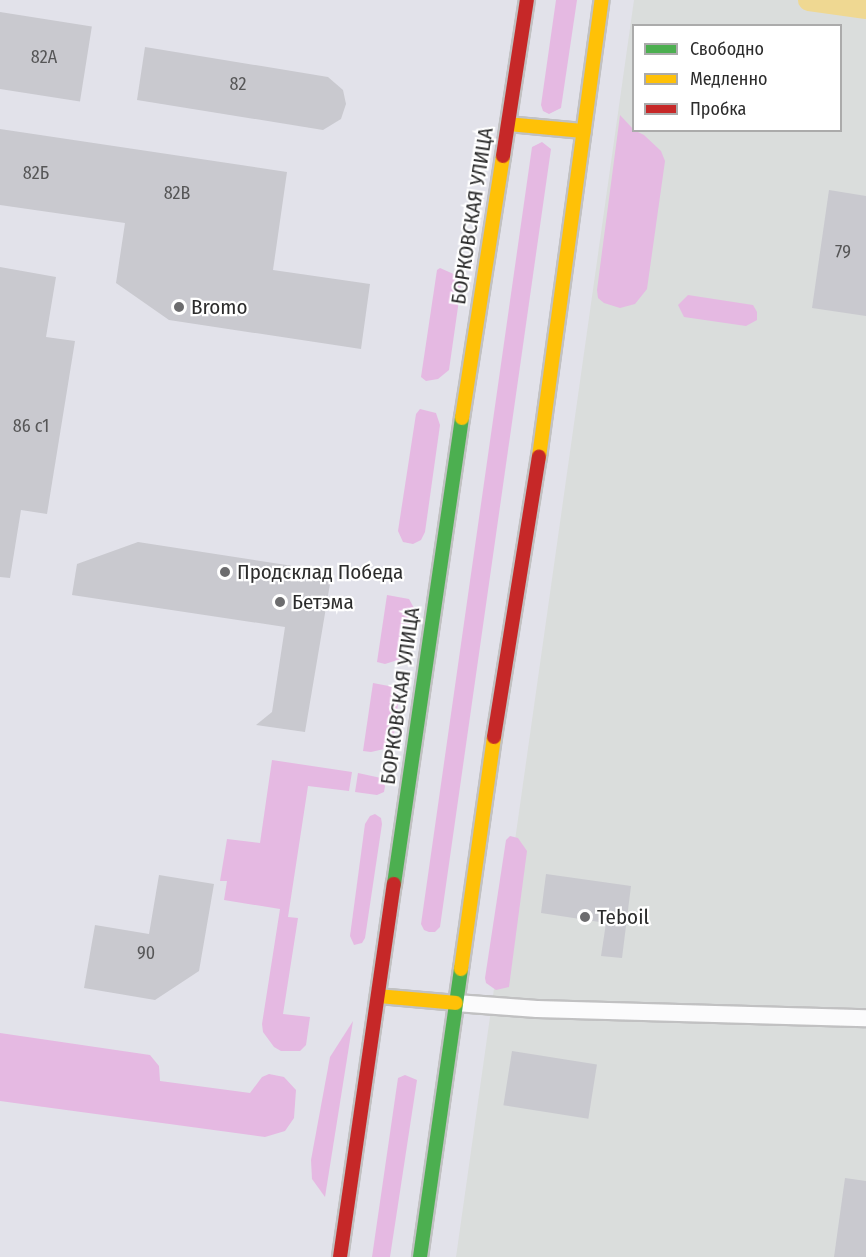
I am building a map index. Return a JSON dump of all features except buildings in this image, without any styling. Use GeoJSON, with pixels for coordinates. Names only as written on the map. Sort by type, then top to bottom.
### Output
{"type":"FeatureCollection","features":[{"type":"Feature","properties":{"kind":"main road","name":"БОРКОВСКАЯ УЛИЦА"},"geometry":{"type":"LineString","coordinates":[[339,1257],[527,0]]}},
{"type":"Feature","properties":{"kind":"main road"},"geometry":{"type":"LineString","coordinates":[[420,1257],[503,677],[541,443],[602,0]]}},
{"type":"Feature","properties":{"kind":"main road"},"geometry":{"type":"LineString","coordinates":[[508,124],[584,131]]}},
{"type":"Feature","properties":{"kind":"main road"},"geometry":{"type":"LineString","coordinates":[[378,996],[456,1003]]}},
{"type":"Feature","properties":{"kind":"street"},"geometry":{"type":"LineString","coordinates":[[456,1003],[537,1009],[866,1018]]}},
{"type":"Feature","properties":{"kind":"shaded area"},"geometry":{"type":"Polygon","coordinates":[[[556,0],[577,0],[561,108],[549,114],[543,111],[541,105],[556,0]]]}},
{"type":"Feature","properties":{"kind":"shaded area"},"geometry":{"type":"Polygon","coordinates":[[[634,0],[866,0],[866,1257],[456,1257],[634,0]]]}},
{"type":"Feature","properties":{"kind":"shaded area"},"geometry":{"type":"Polygon","coordinates":[[[620,115],[632,128],[632,132],[644,135],[661,151],[665,161],[647,289],[635,304],[620,308],[604,303],[598,298],[597,290],[620,115]]]}},
{"type":"Feature","properties":{"kind":"shaded area"},"geometry":{"type":"Polygon","coordinates":[[[542,142],[551,149],[440,927],[435,932],[429,932],[424,930],[421,924],[532,147],[542,142]]]}},
{"type":"Feature","properties":{"kind":"shaded area"},"geometry":{"type":"Polygon","coordinates":[[[440,268],[458,276],[461,286],[449,370],[438,379],[426,381],[421,377],[437,270],[440,268]]]}},
{"type":"Feature","properties":{"kind":"shaded area"},"geometry":{"type":"Polygon","coordinates":[[[688,295],[753,305],[757,312],[757,320],[746,326],[684,317],[678,305],[688,295]]]}},
{"type":"Feature","properties":{"kind":"shaded area"},"geometry":{"type":"Polygon","coordinates":[[[420,409],[436,413],[440,425],[425,532],[421,540],[413,544],[403,542],[398,531],[416,414],[420,409]]]}},
{"type":"Feature","properties":{"kind":"shaded area"},"geometry":{"type":"Polygon","coordinates":[[[387,595],[409,599],[414,608],[407,654],[404,658],[385,664],[377,662],[387,595]]]}},
{"type":"Feature","properties":{"kind":"shaded area"},"geometry":{"type":"Polygon","coordinates":[[[373,683],[394,687],[399,696],[393,742],[384,749],[371,752],[363,751],[373,683]]]}},
{"type":"Feature","properties":{"kind":"shaded area"},"geometry":{"type":"Polygon","coordinates":[[[272,760],[352,772],[349,791],[308,786],[288,917],[298,918],[283,1014],[310,1017],[306,1045],[300,1051],[281,1051],[274,1047],[263,1032],[262,1024],[280,909],[224,900],[227,881],[220,881],[227,839],[260,843],[272,760]]]}},
{"type":"Feature","properties":{"kind":"shaded area"},"geometry":{"type":"Polygon","coordinates":[[[358,773],[381,778],[385,786],[384,792],[377,795],[355,792],[358,773]]]}},
{"type":"Feature","properties":{"kind":"shaded area"},"geometry":{"type":"Polygon","coordinates":[[[375,814],[381,818],[382,824],[365,938],[362,943],[354,945],[350,936],[365,824],[370,816],[375,814]]]}},
{"type":"Feature","properties":{"kind":"shaded area"},"geometry":{"type":"Polygon","coordinates":[[[510,836],[518,838],[527,851],[509,987],[496,990],[486,983],[485,978],[506,840],[510,836]]]}},
{"type":"Feature","properties":{"kind":"shaded area"},"geometry":{"type":"Polygon","coordinates":[[[353,1021],[325,1197],[312,1179],[311,1160],[330,1057],[353,1021]]]}},
{"type":"Feature","properties":{"kind":"shaded area"},"geometry":{"type":"Polygon","coordinates":[[[0,1033],[150,1055],[159,1066],[160,1081],[250,1093],[262,1077],[269,1074],[284,1077],[296,1090],[294,1118],[285,1131],[265,1137],[0,1101],[0,1033]]]}},
{"type":"Feature","properties":{"kind":"shaded area"},"geometry":{"type":"Polygon","coordinates":[[[405,1075],[417,1080],[390,1257],[372,1257],[398,1078],[405,1075]]]}},
{"type":"Feature","properties":{"kind":"waterway"},"geometry":{"type":"LineString","coordinates":[[809,0],[866,8]]}},
{"type":"Feature","properties":{"kind":"traffic: fast"},"geometry":{"type":"LineString","coordinates":[[394,884],[462,418]]}},
{"type":"Feature","properties":{"kind":"traffic: fast"},"geometry":{"type":"LineString","coordinates":[[420,1257],[461,969]]}},
{"type":"Feature","properties":{"kind":"traffic: slow"},"geometry":{"type":"LineString","coordinates":[[539,457],[602,0]]}},
{"type":"Feature","properties":{"kind":"traffic: slow"},"geometry":{"type":"LineString","coordinates":[[508,124],[584,131]]}},
{"type":"Feature","properties":{"kind":"traffic: slow"},"geometry":{"type":"LineString","coordinates":[[462,418],[503,156]]}},
{"type":"Feature","properties":{"kind":"traffic: slow"},"geometry":{"type":"LineString","coordinates":[[461,969],[494,737]]}},
{"type":"Feature","properties":{"kind":"traffic: slow"},"geometry":{"type":"LineString","coordinates":[[378,996],[456,1003]]}},
{"type":"Feature","properties":{"kind":"traffic: jam"},"geometry":{"type":"LineString","coordinates":[[503,156],[527,0]]}},
{"type":"Feature","properties":{"kind":"traffic: jam"},"geometry":{"type":"LineString","coordinates":[[494,737],[539,457]]}},
{"type":"Feature","properties":{"kind":"traffic: jam"},"geometry":{"type":"LineString","coordinates":[[340,1257],[394,884]]}},
{"type":"Feature","properties":{"kind":"place","name":"Bromo"},"geometry":{"type":"Point","coordinates":[179,307]}},
{"type":"Feature","properties":{"kind":"place","name":"Продсклад Победа"},"geometry":{"type":"Point","coordinates":[225,572]}},
{"type":"Feature","properties":{"kind":"place","name":"Бетэма"},"geometry":{"type":"Point","coordinates":[280,602]}},
{"type":"Feature","properties":{"kind":"place","name":"Teboil"},"geometry":{"type":"Point","coordinates":[585,917]}}]}
